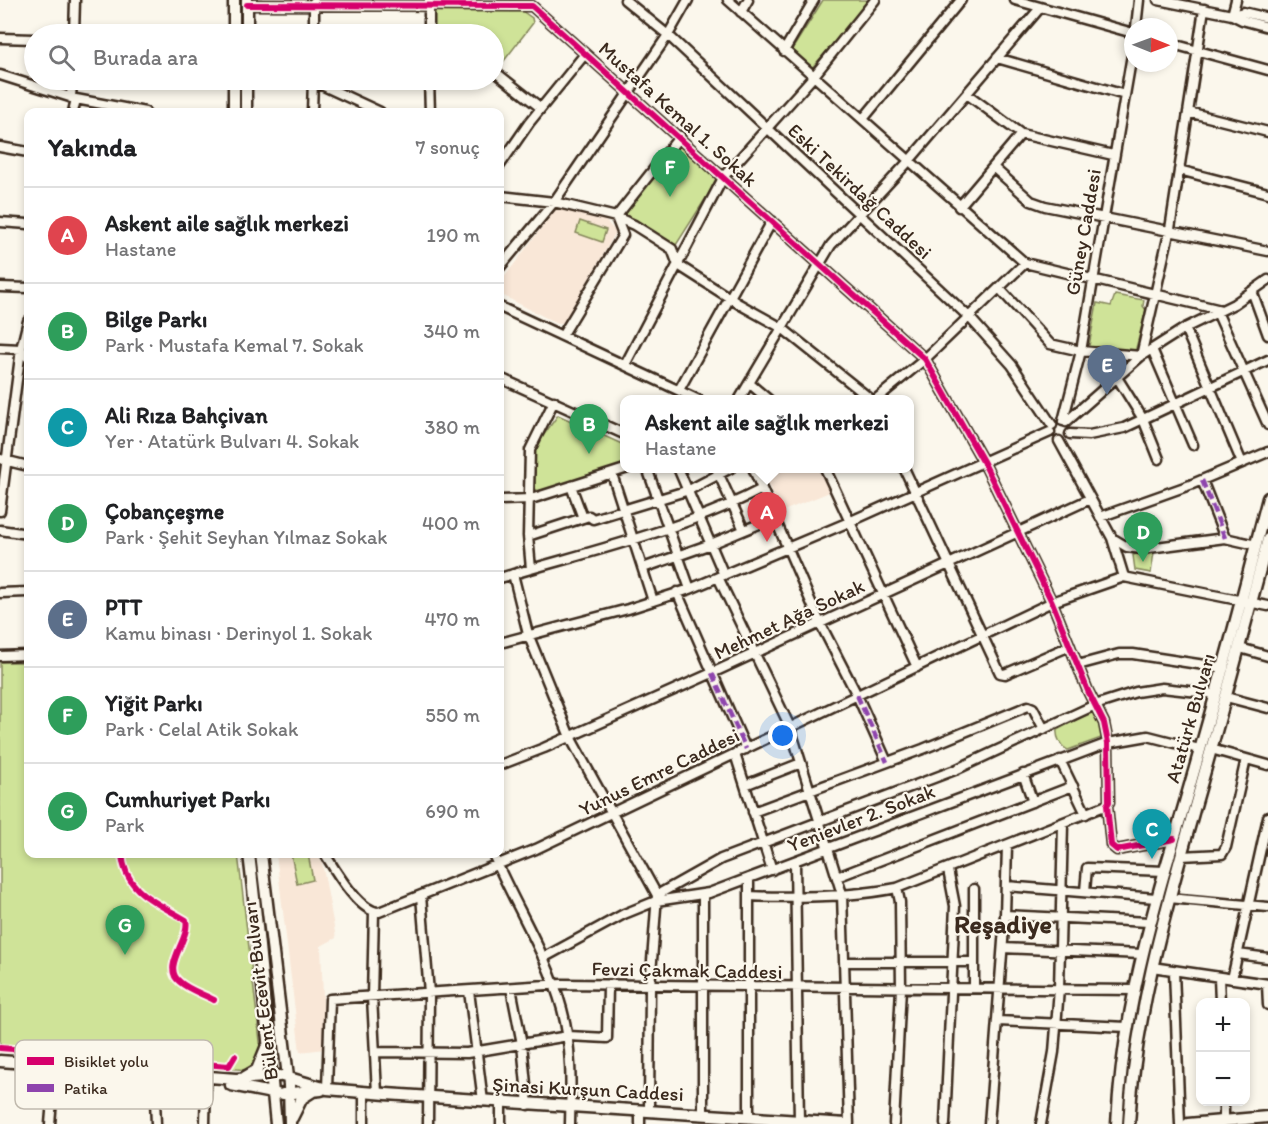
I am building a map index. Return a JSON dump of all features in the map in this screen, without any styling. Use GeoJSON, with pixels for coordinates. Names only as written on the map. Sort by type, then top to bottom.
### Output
{"type":"FeatureCollection","features":[{"type":"Feature","properties":{"kind":"main road"},"geometry":{"type":"LineString","coordinates":[[234,0],[234,24]]}},
{"type":"Feature","properties":{"kind":"main road"},"geometry":{"type":"LineString","coordinates":[[247,3],[247,24]]}},
{"type":"Feature","properties":{"kind":"main road"},"geometry":{"type":"LineString","coordinates":[[234,90],[234,108]]}},
{"type":"Feature","properties":{"kind":"main road"},"geometry":{"type":"LineString","coordinates":[[246,90],[246,108]]}},
{"type":"Feature","properties":{"kind":"main road","name":"Atatürk Bulvarı"},"geometry":{"type":"LineString","coordinates":[[1129,1124],[1131,1089],[1152,967],[1180,856],[1211,750],[1224,668],[1264,545],[1268,498]]}},
{"type":"Feature","properties":{"kind":"main road","name":"Atatürk Bulvarı"},"geometry":{"type":"LineString","coordinates":[[1117,1124],[1118,1090],[1127,1027],[1149,922],[1199,749],[1240,648],[1246,600]]}},
{"type":"Feature","properties":{"kind":"main road","name":"Bülent Ecevit Bulvarı"},"geometry":{"type":"LineString","coordinates":[[249,858],[268,1032],[290,1124]]}},
{"type":"Feature","properties":{"kind":"main road","name":"Bülent Ecevit Bulvarı"},"geometry":{"type":"LineString","coordinates":[[261,858],[285,1052],[275,1119]]}},
{"type":"Feature","properties":{"kind":"main road"},"geometry":{"type":"LineString","coordinates":[[235,1082],[257,1070],[264,1058],[268,1032]]}},
{"type":"Feature","properties":{"kind":"main road"},"geometry":{"type":"LineString","coordinates":[[285,1052],[294,1070],[315,1088],[297,1104],[290,1124]]}},
{"type":"Feature","properties":{"kind":"main road","name":"Şinasi Kurşun Caddesi"},"geometry":{"type":"LineString","coordinates":[[0,1061],[15,1063]]}},
{"type":"Feature","properties":{"kind":"main road","name":"Şinasi Kurşun Caddesi"},"geometry":{"type":"LineString","coordinates":[[0,1068],[15,1068]]}},
{"type":"Feature","properties":{"kind":"main road","name":"Şinasi Kurşun Caddesi"},"geometry":{"type":"LineString","coordinates":[[213,1080],[501,1104],[704,1114],[716,1119],[749,1117],[848,1124]]}},
{"type":"Feature","properties":{"kind":"main road"},"geometry":{"type":"LineString","coordinates":[[235,1082],[262,1094],[270,1103],[275,1119]]}},
{"type":"Feature","properties":{"kind":"main road"},"geometry":{"type":"LineString","coordinates":[[1188,1124],[1224,1119],[1268,1117]]}},
{"type":"Feature","properties":{"kind":"street"},"geometry":{"type":"LineString","coordinates":[[74,24],[75,0]]}},
{"type":"Feature","properties":{"kind":"street","name":"Eski Tekirdağ Caddesi"},"geometry":{"type":"LineString","coordinates":[[625,0],[668,35],[970,318],[1012,365],[1051,428]]}},
{"type":"Feature","properties":{"kind":"street"},"geometry":{"type":"LineString","coordinates":[[504,262],[554,202],[668,35],[688,0]]}},
{"type":"Feature","properties":{"kind":"street"},"geometry":{"type":"LineString","coordinates":[[728,0],[959,207],[1025,263],[1219,311]]}},
{"type":"Feature","properties":{"kind":"street"},"geometry":{"type":"LineString","coordinates":[[741,12],[748,0]]}},
{"type":"Feature","properties":{"kind":"street"},"geometry":{"type":"LineString","coordinates":[[784,51],[814,0]]}},
{"type":"Feature","properties":{"kind":"street"},"geometry":{"type":"LineString","coordinates":[[625,365],[724,176],[766,126],[813,77],[875,0]]}},
{"type":"Feature","properties":{"kind":"street"},"geometry":{"type":"LineString","coordinates":[[863,119],[962,0]]}},
{"type":"Feature","properties":{"kind":"street"},"geometry":{"type":"LineString","coordinates":[[1015,0],[1124,31]]}},
{"type":"Feature","properties":{"kind":"street"},"geometry":{"type":"LineString","coordinates":[[1137,18],[1139,0]]}},
{"type":"Feature","properties":{"kind":"street"},"geometry":{"type":"LineString","coordinates":[[1158,0],[1232,15],[1268,27]]}},
{"type":"Feature","properties":{"kind":"street"},"geometry":{"type":"LineString","coordinates":[[1232,15],[1236,0]]}},
{"type":"Feature","properties":{"kind":"street"},"geometry":{"type":"LineString","coordinates":[[429,2],[429,24]]}},
{"type":"Feature","properties":{"kind":"street","name":"Mustafa Kemal 1. Sokak"},"geometry":{"type":"LineString","coordinates":[[247,3],[535,3],[585,54],[680,136],[925,359],[984,463],[1052,602],[1104,723],[1108,742],[1109,802],[1107,805],[1113,849],[1174,839]]}},
{"type":"Feature","properties":{"kind":"street"},"geometry":{"type":"LineString","coordinates":[[314,3],[314,24]]}},
{"type":"Feature","properties":{"kind":"street"},"geometry":{"type":"LineString","coordinates":[[741,395],[818,264],[858,214],[909,161],[1040,8]]}},
{"type":"Feature","properties":{"kind":"street"},"geometry":{"type":"LineString","coordinates":[[1141,356],[1170,229],[1188,112],[1200,52],[1204,9]]}},
{"type":"Feature","properties":{"kind":"street"},"geometry":{"type":"LineString","coordinates":[[1232,15],[1243,12],[1268,18]]}},
{"type":"Feature","properties":{"kind":"street"},"geometry":{"type":"LineString","coordinates":[[0,38],[24,39]]}},
{"type":"Feature","properties":{"kind":"street"},"geometry":{"type":"LineString","coordinates":[[1178,46],[1268,70]]}},
{"type":"Feature","properties":{"kind":"street"},"geometry":{"type":"LineString","coordinates":[[504,152],[585,54]]}},
{"type":"Feature","properties":{"kind":"street"},"geometry":{"type":"LineString","coordinates":[[997,58],[1125,95]]}},
{"type":"Feature","properties":{"kind":"street","name":"Güney Caddesi"},"geometry":{"type":"LineString","coordinates":[[1065,422],[1081,351],[1102,216],[1129,72]]}},
{"type":"Feature","properties":{"kind":"street"},"geometry":{"type":"LineString","coordinates":[[0,75],[24,83]]}},
{"type":"Feature","properties":{"kind":"street"},"geometry":{"type":"LineString","coordinates":[[504,79],[541,108]]}},
{"type":"Feature","properties":{"kind":"street"},"geometry":{"type":"LineString","coordinates":[[46,90],[74,99],[123,108]]}},
{"type":"Feature","properties":{"kind":"street"},"geometry":{"type":"LineString","coordinates":[[73,90],[73,108]]}},
{"type":"Feature","properties":{"kind":"street"},"geometry":{"type":"LineString","coordinates":[[312,108],[313,90]]}},
{"type":"Feature","properties":{"kind":"street"},"geometry":{"type":"LineString","coordinates":[[334,90],[372,108]]}},
{"type":"Feature","properties":{"kind":"street"},"geometry":{"type":"LineString","coordinates":[[429,90],[430,108]]}},
{"type":"Feature","properties":{"kind":"street"},"geometry":{"type":"LineString","coordinates":[[967,94],[1021,134],[1113,154]]}},
{"type":"Feature","properties":{"kind":"street"},"geometry":{"type":"LineString","coordinates":[[1188,112],[1268,132]]}},
{"type":"Feature","properties":{"kind":"street"},"geometry":{"type":"LineString","coordinates":[[959,207],[1021,134]]}},
{"type":"Feature","properties":{"kind":"street"},"geometry":{"type":"LineString","coordinates":[[616,217],[680,136]]}},
{"type":"Feature","properties":{"kind":"street"},"geometry":{"type":"LineString","coordinates":[[0,147],[24,151]]}},
{"type":"Feature","properties":{"kind":"street"},"geometry":{"type":"LineString","coordinates":[[994,168],[1031,201],[1045,206],[1170,229],[1268,251]]}},
{"type":"Feature","properties":{"kind":"street"},"geometry":{"type":"LineString","coordinates":[[1179,170],[1268,194]]}},
{"type":"Feature","properties":{"kind":"street"},"geometry":{"type":"LineString","coordinates":[[504,196],[554,202],[616,217],[634,225],[672,249],[678,265],[782,328],[868,395]]}},
{"type":"Feature","properties":{"kind":"street"},"geometry":{"type":"LineString","coordinates":[[562,336],[623,235],[616,217]]}},
{"type":"Feature","properties":{"kind":"street"},"geometry":{"type":"LineString","coordinates":[[679,390],[728,297],[772,221]]}},
{"type":"Feature","properties":{"kind":"street"},"geometry":{"type":"LineString","coordinates":[[0,222],[24,224]]}},
{"type":"Feature","properties":{"kind":"street"},"geometry":{"type":"LineString","coordinates":[[878,395],[925,359],[1025,263]]}},
{"type":"Feature","properties":{"kind":"street"},"geometry":{"type":"LineString","coordinates":[[504,642],[690,589],[984,463],[1065,422],[1118,379],[1141,356],[1185,327],[1219,311],[1268,280]]}},
{"type":"Feature","properties":{"kind":"street"},"geometry":{"type":"LineString","coordinates":[[0,287],[24,288]]}},
{"type":"Feature","properties":{"kind":"street"},"geometry":{"type":"LineString","coordinates":[[1000,289],[1050,344],[1081,351],[1141,356]]}},
{"type":"Feature","properties":{"kind":"street"},"geometry":{"type":"LineString","coordinates":[[1252,291],[1268,335]]}},
{"type":"Feature","properties":{"kind":"street"},"geometry":{"type":"LineString","coordinates":[[504,309],[690,395]]}},
{"type":"Feature","properties":{"kind":"street"},"geometry":{"type":"LineString","coordinates":[[1219,311],[1268,425]]}},
{"type":"Feature","properties":{"kind":"street"},"geometry":{"type":"LineString","coordinates":[[1185,327],[1242,463]]}},
{"type":"Feature","properties":{"kind":"street"},"geometry":{"type":"LineString","coordinates":[[0,511],[4,460],[24,337]]}},
{"type":"Feature","properties":{"kind":"street"},"geometry":{"type":"LineString","coordinates":[[0,348],[21,349],[24,353]]}},
{"type":"Feature","properties":{"kind":"street"},"geometry":{"type":"LineString","coordinates":[[1152,349],[1193,445]]}},
{"type":"Feature","properties":{"kind":"street"},"geometry":{"type":"LineString","coordinates":[[1059,441],[1066,439],[1070,434],[1106,433],[1143,419],[1268,360]]}},
{"type":"Feature","properties":{"kind":"street"},"geometry":{"type":"LineString","coordinates":[[1118,379],[1143,419],[1159,459]]}},
{"type":"Feature","properties":{"kind":"street"},"geometry":{"type":"LineString","coordinates":[[504,380],[620,432]]}},
{"type":"Feature","properties":{"kind":"street"},"geometry":{"type":"LineString","coordinates":[[748,383],[764,395]]}},
{"type":"Feature","properties":{"kind":"street"},"geometry":{"type":"LineString","coordinates":[[531,569],[528,536],[531,499],[530,450],[554,401]]}},
{"type":"Feature","properties":{"kind":"street"},"geometry":{"type":"LineString","coordinates":[[1065,422],[1070,434]]}},
{"type":"Feature","properties":{"kind":"street"},"geometry":{"type":"LineString","coordinates":[[1051,428],[1053,438],[1059,441],[1112,538],[1124,577],[1268,606]]}},
{"type":"Feature","properties":{"kind":"street"},"geometry":{"type":"LineString","coordinates":[[1100,517],[1202,480],[1268,452]]}},
{"type":"Feature","properties":{"kind":"street"},"geometry":{"type":"LineString","coordinates":[[4,460],[24,465]]}},
{"type":"Feature","properties":{"kind":"street"},"geometry":{"type":"LineString","coordinates":[[504,500],[531,499],[620,471]]}},
{"type":"Feature","properties":{"kind":"street"},"geometry":{"type":"LineString","coordinates":[[649,473],[690,589]]}},
{"type":"Feature","properties":{"kind":"street"},"geometry":{"type":"LineString","coordinates":[[680,473],[754,653],[790,727],[842,894],[847,988],[848,1124]]}},
{"type":"Feature","properties":{"kind":"street"},"geometry":{"type":"LineString","coordinates":[[528,536],[589,516],[593,519],[689,490],[715,473]]}},
{"type":"Feature","properties":{"kind":"street"},"geometry":{"type":"LineString","coordinates":[[717,473],[744,530]]}},
{"type":"Feature","properties":{"kind":"street"},"geometry":{"type":"LineString","coordinates":[[755,473],[820,623],[857,695],[887,762]]}},
{"type":"Feature","properties":{"kind":"street"},"geometry":{"type":"LineString","coordinates":[[827,473],[917,667]]}},
{"type":"Feature","properties":{"kind":"street"},"geometry":{"type":"LineString","coordinates":[[906,473],[998,669],[1005,674],[1070,646]]}},
{"type":"Feature","properties":{"kind":"street"},"geometry":{"type":"LineString","coordinates":[[612,474],[653,601]]}},
{"type":"Feature","properties":{"kind":"street"},"geometry":{"type":"LineString","coordinates":[[1202,480],[1225,537]]}},
{"type":"Feature","properties":{"kind":"street"},"geometry":{"type":"LineString","coordinates":[[571,486],[583,518]]}},
{"type":"Feature","properties":{"kind":"street"},"geometry":{"type":"LineString","coordinates":[[504,577],[668,527],[732,504],[762,489]]}},
{"type":"Feature","properties":{"kind":"street","name":"Mehmet Ağa Sokak"},"geometry":{"type":"LineString","coordinates":[[504,763],[570,737],[712,673],[1090,499]]}},
{"type":"Feature","properties":{"kind":"street"},"geometry":{"type":"LineString","coordinates":[[643,568],[711,544],[776,517]]}},
{"type":"Feature","properties":{"kind":"street"},"geometry":{"type":"LineString","coordinates":[[0,530],[24,533]]}},
{"type":"Feature","properties":{"kind":"street"},"geometry":{"type":"LineString","coordinates":[[1112,538],[1127,547],[1141,549],[1225,537],[1264,545]]}},
{"type":"Feature","properties":{"kind":"street"},"geometry":{"type":"LineString","coordinates":[[513,574],[528,634],[570,737],[657,898],[644,1111],[640,1124]]}},
{"type":"Feature","properties":{"kind":"street","name":"Yunus Emre Caddesi"},"geometry":{"type":"LineString","coordinates":[[374,912],[497,865],[611,813],[1052,602],[1124,577]]}},
{"type":"Feature","properties":{"kind":"street"},"geometry":{"type":"LineString","coordinates":[[0,592],[24,592]]}},
{"type":"Feature","properties":{"kind":"street"},"geometry":{"type":"LineString","coordinates":[[677,592],[746,749]]}},
{"type":"Feature","properties":{"kind":"street"},"geometry":{"type":"LineString","coordinates":[[1240,648],[1268,656]]}},
{"type":"Feature","properties":{"kind":"street"},"geometry":{"type":"LineString","coordinates":[[1078,665],[1119,654],[1224,668]]}},
{"type":"Feature","properties":{"kind":"street"},"geometry":{"type":"LineString","coordinates":[[0,656],[24,655]]}},
{"type":"Feature","properties":{"kind":"street"},"geometry":{"type":"LineString","coordinates":[[657,898],[721,859],[956,770],[1095,705],[1136,692],[1162,688],[1221,696],[1268,708]]}},
{"type":"Feature","properties":{"kind":"street"},"geometry":{"type":"LineString","coordinates":[[753,812],[1028,706],[1033,708],[1044,729]]}},
{"type":"Feature","properties":{"kind":"street","name":"Yenievler 2. Sokak"},"geometry":{"type":"LineString","coordinates":[[543,958],[657,898],[703,894],[795,862],[1108,742],[1148,736],[1199,749]]}},
{"type":"Feature","properties":{"kind":"street"},"geometry":{"type":"LineString","coordinates":[[1211,750],[1268,765]]}},
{"type":"Feature","properties":{"kind":"street"},"geometry":{"type":"LineString","coordinates":[[735,754],[772,870]]}},
{"type":"Feature","properties":{"kind":"street"},"geometry":{"type":"LineString","coordinates":[[1180,856],[1222,854],[1226,847],[1246,759]]}},
{"type":"Feature","properties":{"kind":"street"},"geometry":{"type":"LineString","coordinates":[[1060,760],[1086,814]]}},
{"type":"Feature","properties":{"kind":"street"},"geometry":{"type":"LineString","coordinates":[[745,785],[801,763]]}},
{"type":"Feature","properties":{"kind":"street"},"geometry":{"type":"LineString","coordinates":[[1023,774],[1033,802]]}},
{"type":"Feature","properties":{"kind":"street"},"geometry":{"type":"LineString","coordinates":[[837,877],[1073,786]]}},
{"type":"Feature","properties":{"kind":"street"},"geometry":{"type":"LineString","coordinates":[[749,896],[795,897],[870,893],[897,888],[948,870],[1107,805]]}},
{"type":"Feature","properties":{"kind":"street"},"geometry":{"type":"LineString","coordinates":[[1232,980],[1268,818]]}},
{"type":"Feature","properties":{"kind":"street"},"geometry":{"type":"LineString","coordinates":[[1041,1124],[1059,989],[1063,824]]}},
{"type":"Feature","properties":{"kind":"street"},"geometry":{"type":"LineString","coordinates":[[989,1124],[1003,948],[1007,846]]}},
{"type":"Feature","properties":{"kind":"street"},"geometry":{"type":"LineString","coordinates":[[328,858],[360,903],[374,912],[372,997],[377,1093]]}},
{"type":"Feature","properties":{"kind":"street"},"geometry":{"type":"LineString","coordinates":[[494,858],[554,984],[568,1036],[570,1124]]}},
{"type":"Feature","properties":{"kind":"street"},"geometry":{"type":"LineString","coordinates":[[795,862],[799,1121]]}},
{"type":"Feature","properties":{"kind":"street"},"geometry":{"type":"LineString","coordinates":[[1085,891],[1087,868],[1165,871]]}},
{"type":"Feature","properties":{"kind":"street"},"geometry":{"type":"LineString","coordinates":[[945,1124],[955,906],[948,870]]}},
{"type":"Feature","properties":{"kind":"street"},"geometry":{"type":"LineString","coordinates":[[749,878],[749,1117]]}},
{"type":"Feature","properties":{"kind":"street"},"geometry":{"type":"LineString","coordinates":[[1006,886],[1062,888],[1156,898]]}},
{"type":"Feature","properties":{"kind":"street"},"geometry":{"type":"LineString","coordinates":[[894,1124],[901,988],[900,902],[897,888]]}},
{"type":"Feature","properties":{"kind":"street"},"geometry":{"type":"LineString","coordinates":[[974,988],[975,889]]}},
{"type":"Feature","properties":{"kind":"street"},"geometry":{"type":"LineString","coordinates":[[703,894],[704,1114]]}},
{"type":"Feature","properties":{"kind":"street"},"geometry":{"type":"LineString","coordinates":[[420,896],[429,993],[429,1124]]}},
{"type":"Feature","properties":{"kind":"street"},"geometry":{"type":"LineString","coordinates":[[1169,898],[1268,907]]}},
{"type":"Feature","properties":{"kind":"street"},"geometry":{"type":"LineString","coordinates":[[1005,915],[1149,922]]}},
{"type":"Feature","properties":{"kind":"street"},"geometry":{"type":"LineString","coordinates":[[1003,948],[1142,954]]}},
{"type":"Feature","properties":{"kind":"street"},"geometry":{"type":"LineString","coordinates":[[1238,954],[1268,958]]}},
{"type":"Feature","properties":{"kind":"street"},"geometry":{"type":"LineString","coordinates":[[845,963],[974,962]]}},
{"type":"Feature","properties":{"kind":"street"},"geometry":{"type":"LineString","coordinates":[[1152,967],[1267,984],[1268,1005]]}},
{"type":"Feature","properties":{"kind":"street"},"geometry":{"type":"LineString","coordinates":[[1174,971],[1180,1124]]}},
{"type":"Feature","properties":{"kind":"street"},"geometry":{"type":"LineString","coordinates":[[1219,978],[1220,998]]}},
{"type":"Feature","properties":{"kind":"street","name":"Fevzi Çakmak Caddesi"},"geometry":{"type":"LineString","coordinates":[[327,1089],[330,999],[554,984],[608,987],[1134,990]]}},
{"type":"Feature","properties":{"kind":"street"},"geometry":{"type":"LineString","coordinates":[[376,1052],[477,1051],[568,1036],[607,1038],[608,987]]}},
{"type":"Feature","properties":{"kind":"street"},"geometry":{"type":"LineString","coordinates":[[512,988],[522,1044],[528,1105]]}},
{"type":"Feature","properties":{"kind":"street"},"geometry":{"type":"LineString","coordinates":[[470,991],[483,1101]]}},
{"type":"Feature","properties":{"kind":"street"},"geometry":{"type":"LineString","coordinates":[[998,1021],[1127,1027]]}},
{"type":"Feature","properties":{"kind":"street"},"geometry":{"type":"LineString","coordinates":[[364,1092],[364,1124]]}},
{"type":"Feature","properties":{"kind":"street"},"geometry":{"type":"LineString","coordinates":[[501,1104],[501,1124]]}},
{"type":"Feature","properties":{"kind":"street"},"geometry":{"type":"LineString","coordinates":[[1224,1106],[1224,1119]]}},
{"type":"Feature","properties":{"kind":"street"},"geometry":{"type":"LineString","coordinates":[[50,1124],[51,1109]]}},
{"type":"Feature","properties":{"kind":"street"},"geometry":{"type":"LineString","coordinates":[[155,1109],[156,1124]]}},
{"type":"Feature","properties":{"kind":"street"},"geometry":{"type":"LineString","coordinates":[[205,1109],[205,1124]]}},
{"type":"Feature","properties":{"kind":"shaded area"},"geometry":{"type":"Polygon","coordinates":[[[557,207],[605,220],[616,232],[565,322],[558,324],[504,296],[504,278],[557,207]]]}},
{"type":"Feature","properties":{"kind":"shaded area"},"geometry":{"type":"Polygon","coordinates":[[[763,473],[823,473],[832,491],[781,512],[763,473]]]}},
{"type":"Feature","properties":{"kind":"shaded area"},"geometry":{"type":"Polygon","coordinates":[[[276,858],[318,858],[322,862],[336,938],[321,946],[325,1049],[300,1052],[276,858]]]}},
{"type":"Feature","properties":{"kind":"green space"},"geometry":{"type":"Polygon","coordinates":[[[823,0],[872,0],[809,71],[794,56],[793,48],[823,0]]]}},
{"type":"Feature","properties":{"kind":"green space"},"geometry":{"type":"Polygon","coordinates":[[[437,9],[519,9],[532,18],[533,23],[504,61],[504,24],[432,24],[433,13],[437,9]]]}},
{"type":"Feature","properties":{"kind":"green space"},"geometry":{"type":"Polygon","coordinates":[[[677,140],[720,176],[676,245],[616,217],[677,140]]]}},
{"type":"Feature","properties":{"kind":"green space"},"geometry":{"type":"Polygon","coordinates":[[[580,221],[606,230],[602,242],[576,233],[580,221]]]}},
{"type":"Feature","properties":{"kind":"green space"},"geometry":{"type":"Polygon","coordinates":[[[1115,295],[1144,300],[1143,306],[1146,310],[1135,352],[1089,346],[1097,303],[1111,306],[1115,295]]]}},
{"type":"Feature","properties":{"kind":"green space"},"geometry":{"type":"Polygon","coordinates":[[[558,415],[620,443],[620,467],[540,492],[535,489],[533,450],[558,415]]]}},
{"type":"Feature","properties":{"kind":"green space"},"geometry":{"type":"Polygon","coordinates":[[[1147,551],[1154,552],[1151,573],[1135,570],[1133,555],[1147,551]]]}},
{"type":"Feature","properties":{"kind":"green space"},"geometry":{"type":"Polygon","coordinates":[[[0,662],[24,662],[24,858],[238,858],[261,1050],[249,1070],[213,1067],[213,1040],[15,1040],[15,1052],[0,1051],[0,662]]]}},
{"type":"Feature","properties":{"kind":"green space"},"geometry":{"type":"Polygon","coordinates":[[[1092,711],[1104,733],[1101,738],[1068,750],[1065,749],[1057,736],[1057,730],[1092,711]]]}},
{"type":"Feature","properties":{"kind":"green space"},"geometry":{"type":"Polygon","coordinates":[[[292,858],[309,858],[313,880],[297,884],[292,858]]]}},
{"type":"Feature","properties":{"kind":"marked path"},"geometry":{"type":"LineString","coordinates":[[1202,480],[1225,538]]}},
{"type":"Feature","properties":{"kind":"marked path"},"geometry":{"type":"LineString","coordinates":[[712,673],[746,749]]}},
{"type":"Feature","properties":{"kind":"marked path"},"geometry":{"type":"LineString","coordinates":[[857,695],[887,762]]}},
{"type":"Feature","properties":{"kind":"cycle path"},"geometry":{"type":"LineString","coordinates":[[247,5],[532,6],[925,359],[984,463],[1052,602],[1088,691],[1104,723],[1108,743],[1109,802],[1107,805],[1111,845],[1117,850],[1174,839]]}},
{"type":"Feature","properties":{"kind":"cycle path"},"geometry":{"type":"LineString","coordinates":[[123,858],[129,878],[144,895],[186,920],[184,936],[174,961],[175,976],[188,987],[214,1000]]}},
{"type":"Feature","properties":{"kind":"cycle path"},"geometry":{"type":"LineString","coordinates":[[0,1048],[15,1049]]}},
{"type":"Feature","properties":{"kind":"cycle path"},"geometry":{"type":"LineString","coordinates":[[213,1065],[229,1066],[235,1056]]}},
{"type":"Feature","properties":{"kind":"place","name":"Yiğit Parkı"},"geometry":{"type":"Point","coordinates":[670,197]}},
{"type":"Feature","properties":{"kind":"place","name":"PTT"},"geometry":{"type":"Point","coordinates":[1107,395]}},
{"type":"Feature","properties":{"kind":"place","name":"Bilge Parkı"},"geometry":{"type":"Point","coordinates":[589,454]}},
{"type":"Feature","properties":{"kind":"place","name":"Askent aile sağlık merkezi"},"geometry":{"type":"Point","coordinates":[767,542]}},
{"type":"Feature","properties":{"kind":"place","name":"Çobançeşme"},"geometry":{"type":"Point","coordinates":[1143,562]}},
{"type":"Feature","properties":{"kind":"place","name":"Ali Rıza Bahçivan"},"geometry":{"type":"Point","coordinates":[1152,859]}},
{"type":"Feature","properties":{"kind":"place","name":"Cumhuriyet Parkı"},"geometry":{"type":"Point","coordinates":[125,955]}},
{"type":"Feature","properties":{"kind":"district","name":"Reşadiye"},"geometry":{"type":"Point","coordinates":[1003,924]}}]}
